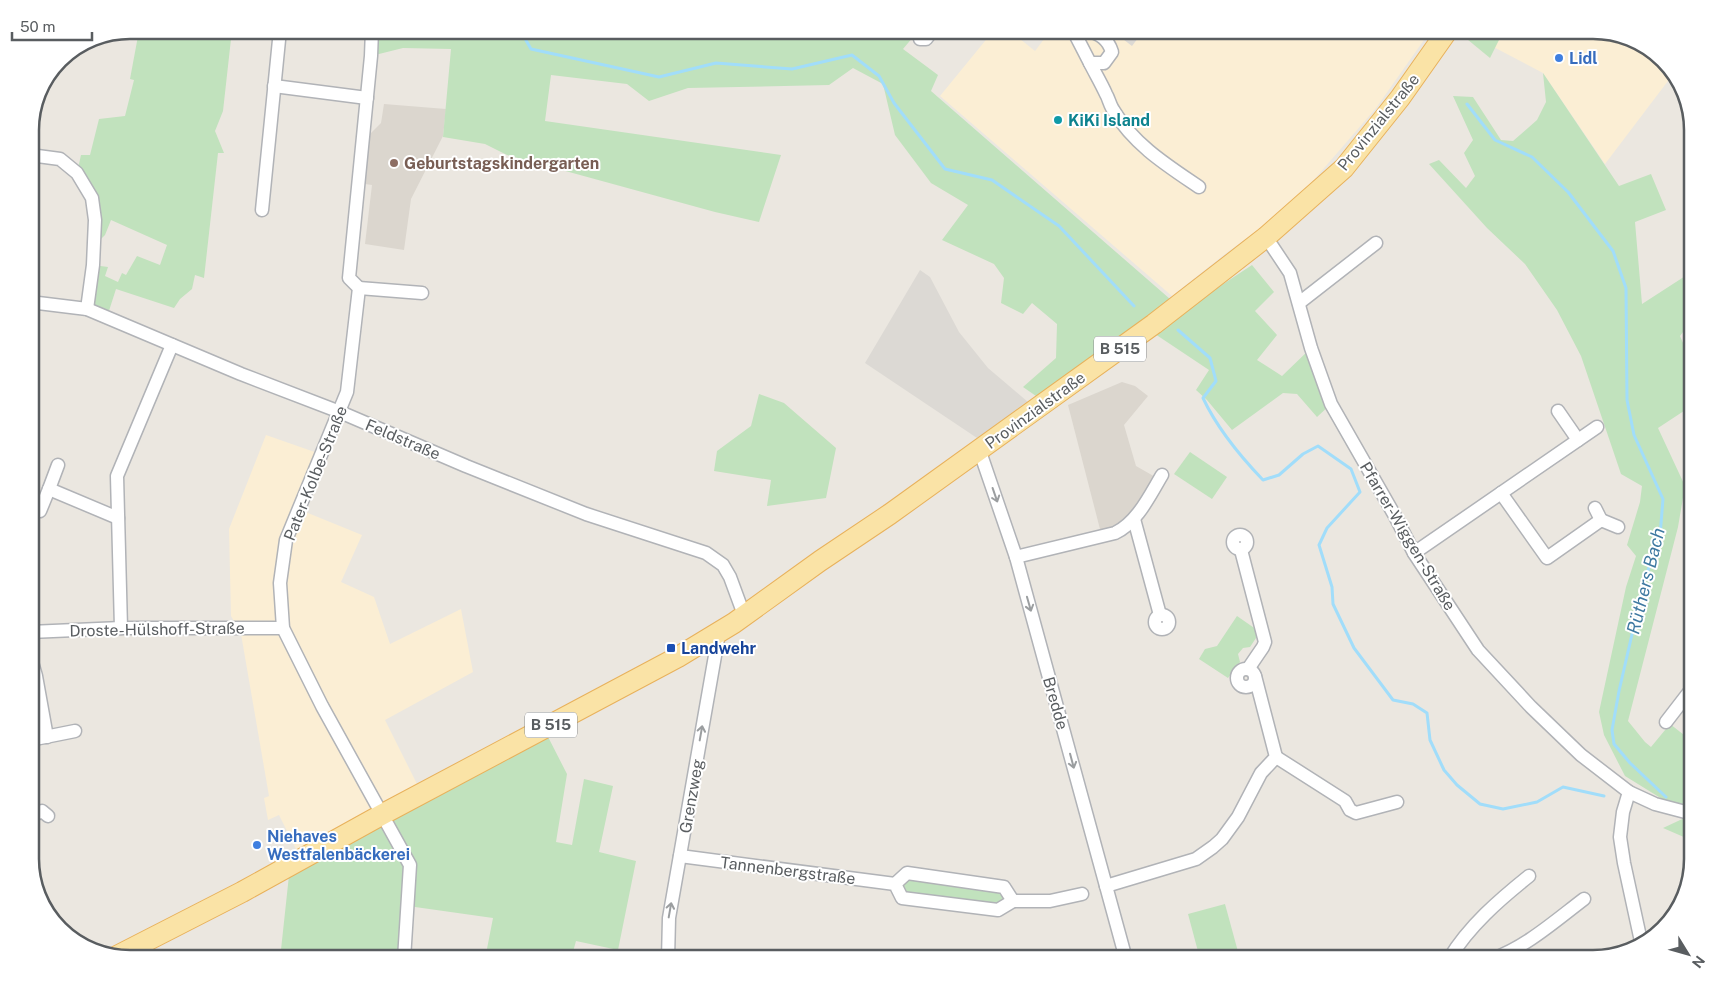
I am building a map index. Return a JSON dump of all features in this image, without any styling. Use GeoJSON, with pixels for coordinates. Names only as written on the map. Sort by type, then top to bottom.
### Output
{"type":"FeatureCollection","features":[{"type":"Feature","properties":{"kind":"main road","name":"Provinzialstraße"},"geometry":{"type":"LineString","coordinates":[[744,615],[890,514],[1154,324],[1266,237],[1344,168],[1400,98],[1442,39]]}},
{"type":"Feature","properties":{"kind":"main road","name":"B 515"},"geometry":{"type":"LineString","coordinates":[[129,950],[242,892],[383,814],[678,657],[719,633],[744,615]]}},
{"type":"Feature","properties":{"kind":"street"},"geometry":{"type":"LineString","coordinates":[[262,210],[279,39]]}},
{"type":"Feature","properties":{"kind":"street","name":"Pater-Kolbe-Straße"},"geometry":{"type":"LineString","coordinates":[[371,39],[349,278],[359,288],[348,392],[286,540],[280,583],[283,628],[322,706],[410,865],[405,950]]}},
{"type":"Feature","properties":{"kind":"street"},"geometry":{"type":"LineString","coordinates":[[920,40],[926,39]]}},
{"type":"Feature","properties":{"kind":"street"},"geometry":{"type":"LineString","coordinates":[[1078,39],[1113,110],[1126,129],[1154,156],[1200,188]]}},
{"type":"Feature","properties":{"kind":"street"},"geometry":{"type":"LineString","coordinates":[[1090,63],[1104,63],[1112,52],[1109,42],[1105,39]]}},
{"type":"Feature","properties":{"kind":"street"},"geometry":{"type":"LineString","coordinates":[[274,86],[367,98]]}},
{"type":"Feature","properties":{"kind":"street"},"geometry":{"type":"LineString","coordinates":[[39,156],[60,160],[77,173],[92,198],[95,220],[94,266],[87,309]]}},
{"type":"Feature","properties":{"kind":"street","name":"Pfarrer-Wiggen-Straße"},"geometry":{"type":"LineString","coordinates":[[1266,237],[1290,273],[1311,348],[1331,404],[1414,553],[1478,650],[1531,707],[1581,756],[1629,792],[1655,804],[1684,812]]}},
{"type":"Feature","properties":{"kind":"street"},"geometry":{"type":"LineString","coordinates":[[1299,303],[1376,243]]}},
{"type":"Feature","properties":{"kind":"street"},"geometry":{"type":"LineString","coordinates":[[359,288],[422,293]]}},
{"type":"Feature","properties":{"kind":"street","name":"Feldstraße"},"geometry":{"type":"LineString","coordinates":[[39,303],[87,309],[241,374],[340,412],[466,466],[586,514],[706,552],[723,565],[730,577],[744,615]]}},
{"type":"Feature","properties":{"kind":"street"},"geometry":{"type":"LineString","coordinates":[[121,628],[117,476],[172,345]]}},
{"type":"Feature","properties":{"kind":"street"},"geometry":{"type":"LineString","coordinates":[[1558,410],[1578,440]]}},
{"type":"Feature","properties":{"kind":"street"},"geometry":{"type":"LineString","coordinates":[[1414,553],[1597,427]]}},
{"type":"Feature","properties":{"kind":"street","name":"Bredde"},"geometry":{"type":"LineString","coordinates":[[980,449],[1016,557],[1124,950]]}},
{"type":"Feature","properties":{"kind":"street"},"geometry":{"type":"LineString","coordinates":[[40,511],[58,465]]}},
{"type":"Feature","properties":{"kind":"street"},"geometry":{"type":"LineString","coordinates":[[1016,557],[1123,530],[1134,519],[1162,475]]}},
{"type":"Feature","properties":{"kind":"street"},"geometry":{"type":"LineString","coordinates":[[48,490],[118,518]]}},
{"type":"Feature","properties":{"kind":"street"},"geometry":{"type":"LineString","coordinates":[[1501,493],[1547,558],[1601,520]]}},
{"type":"Feature","properties":{"kind":"street"},"geometry":{"type":"LineString","coordinates":[[1595,508],[1601,520],[1618,526]]}},
{"type":"Feature","properties":{"kind":"street"},"geometry":{"type":"LineString","coordinates":[[1134,519],[1160,615]]}},
{"type":"Feature","properties":{"kind":"street"},"geometry":{"type":"LineString","coordinates":[[1241,550],[1265,642],[1251,673],[1276,757],[1345,801],[1350,810],[1356,813],[1397,802]]}},
{"type":"Feature","properties":{"kind":"street","name":"Droste-Hülshoff-Straße"},"geometry":{"type":"LineString","coordinates":[[39,632],[121,628],[283,628]]}},
{"type":"Feature","properties":{"kind":"street","name":"Grenzweg"},"geometry":{"type":"LineString","coordinates":[[668,950],[669,918],[719,633]]}},
{"type":"Feature","properties":{"kind":"street"},"geometry":{"type":"LineString","coordinates":[[39,693],[47,738]]}},
{"type":"Feature","properties":{"kind":"street"},"geometry":{"type":"LineString","coordinates":[[1666,722],[1684,699]]}},
{"type":"Feature","properties":{"kind":"street"},"geometry":{"type":"LineString","coordinates":[[39,739],[75,732]]}},
{"type":"Feature","properties":{"kind":"street"},"geometry":{"type":"LineString","coordinates":[[1106,886],[1196,859],[1213,847],[1222,839],[1238,818],[1261,773],[1276,757]]}},
{"type":"Feature","properties":{"kind":"street"},"geometry":{"type":"LineString","coordinates":[[1629,792],[1622,812],[1620,837],[1640,937]]}},
{"type":"Feature","properties":{"kind":"street"},"geometry":{"type":"LineString","coordinates":[[39,812],[42,811],[48,816]]}},
{"type":"Feature","properties":{"kind":"street","name":"Tannenbergstraße"},"geometry":{"type":"LineString","coordinates":[[680,856],[895,884]]}},
{"type":"Feature","properties":{"kind":"street"},"geometry":{"type":"LineString","coordinates":[[1013,901],[1004,887],[907,873],[895,884],[902,898],[998,910],[1013,901],[1050,901],[1082,894]]}},
{"type":"Feature","properties":{"kind":"street"},"geometry":{"type":"LineString","coordinates":[[1455,950],[1488,911],[1529,876]]}},
{"type":"Feature","properties":{"kind":"street"},"geometry":{"type":"LineString","coordinates":[[1513,950],[1525,943],[1584,899]]}},
{"type":"Feature","properties":{"kind":"shaded area"},"geometry":{"type":"Polygon","coordinates":[[[987,39],[1020,39],[1035,51],[1044,39],[1425,39],[1376,108],[1293,204],[1172,296],[940,96],[987,39]]]}},
{"type":"Feature","properties":{"kind":"shaded area"},"geometry":{"type":"Polygon","coordinates":[[[1123,39],[1137,39],[1132,46],[1123,39]]]}},
{"type":"Feature","properties":{"kind":"shaded area"},"geometry":{"type":"Polygon","coordinates":[[[1478,39],[1593,39],[1617,42],[1639,51],[1649,58],[1658,65],[1669,79],[1605,164],[1543,73],[1478,39]]]}},
{"type":"Feature","properties":{"kind":"shaded area","name":"Geburtstagskindergarten"},"geometry":{"type":"Polygon","coordinates":[[[384,104],[446,109],[443,136],[411,199],[404,250],[365,244],[372,185],[358,183],[361,143],[381,123],[384,104]]]}},
{"type":"Feature","properties":{"kind":"shaded area"},"geometry":{"type":"Polygon","coordinates":[[[920,270],[930,277],[959,332],[988,368],[1028,402],[977,438],[865,363],[920,270]]]}},
{"type":"Feature","properties":{"kind":"shaded area"},"geometry":{"type":"Polygon","coordinates":[[[1122,382],[1135,386],[1148,396],[1124,425],[1136,466],[1157,478],[1123,526],[1101,533],[1068,405],[1122,382]]]}},
{"type":"Feature","properties":{"kind":"shaded area"},"geometry":{"type":"Polygon","coordinates":[[[266,435],[326,456],[303,511],[362,535],[341,582],[374,597],[390,644],[461,609],[473,672],[385,720],[417,784],[297,851],[279,815],[268,820],[264,798],[269,796],[241,634],[231,616],[229,529],[266,435]]]}},
{"type":"Feature","properties":{"kind":"green space"},"geometry":{"type":"Polygon","coordinates":[[[137,39],[231,39],[223,111],[215,131],[224,153],[218,153],[204,278],[195,275],[192,289],[180,299],[174,308],[116,289],[107,317],[87,309],[93,265],[108,267],[105,276],[118,282],[122,273],[126,275],[137,256],[160,265],[167,245],[111,220],[105,235],[101,239],[95,236],[95,220],[77,173],[81,155],[90,155],[99,119],[125,116],[134,80],[130,79],[137,39]]]}},
{"type":"Feature","properties":{"kind":"green space"},"geometry":{"type":"Polygon","coordinates":[[[372,39],[911,39],[903,49],[938,75],[931,91],[1170,299],[1181,312],[1252,265],[1274,292],[1255,311],[1277,335],[1257,360],[1282,376],[1311,348],[1331,404],[1317,417],[1297,394],[1283,393],[1232,430],[1196,390],[1209,370],[1140,324],[1036,396],[1023,387],[1056,358],[1057,324],[1032,303],[1023,314],[1001,303],[1004,278],[994,264],[942,240],[968,205],[931,183],[895,135],[883,84],[853,68],[829,85],[688,88],[649,101],[627,84],[551,75],[545,121],[781,155],[759,222],[715,212],[507,155],[485,144],[443,137],[451,49],[403,48],[371,56],[372,39]]]}},
{"type":"Feature","properties":{"kind":"green space"},"geometry":{"type":"Polygon","coordinates":[[[1467,39],[1500,39],[1490,58],[1467,39]]]}},
{"type":"Feature","properties":{"kind":"green space"},"geometry":{"type":"Polygon","coordinates":[[[1543,73],[1619,186],[1651,174],[1666,210],[1635,222],[1642,304],[1684,277],[1684,331],[1680,336],[1684,345],[1684,411],[1658,428],[1684,484],[1684,492],[1678,527],[1628,721],[1651,747],[1670,724],[1684,735],[1684,805],[1667,802],[1625,776],[1604,735],[1599,712],[1626,587],[1636,556],[1627,545],[1640,502],[1642,486],[1621,474],[1581,356],[1557,310],[1525,264],[1487,228],[1429,164],[1439,160],[1466,188],[1475,176],[1464,153],[1473,140],[1453,96],[1473,97],[1501,140],[1513,141],[1537,120],[1546,102],[1543,73]]]}},
{"type":"Feature","properties":{"kind":"green space"},"geometry":{"type":"Polygon","coordinates":[[[759,394],[784,403],[836,448],[826,498],[767,506],[771,480],[714,471],[717,451],[751,426],[759,394]]]}},
{"type":"Feature","properties":{"kind":"green space"},"geometry":{"type":"Polygon","coordinates":[[[1190,452],[1227,477],[1212,499],[1174,474],[1190,452]]]}},
{"type":"Feature","properties":{"kind":"green space"},"geometry":{"type":"Polygon","coordinates":[[[1237,616],[1260,632],[1250,647],[1243,648],[1238,654],[1240,662],[1228,678],[1199,659],[1205,649],[1217,646],[1237,616]]]}},
{"type":"Feature","properties":{"kind":"green space"},"geometry":{"type":"Polygon","coordinates":[[[544,729],[567,774],[556,842],[572,845],[584,779],[613,786],[599,852],[636,861],[618,950],[576,941],[574,950],[487,950],[493,918],[408,906],[405,950],[281,950],[290,866],[544,729]]]}},
{"type":"Feature","properties":{"kind":"green space"},"geometry":{"type":"Polygon","coordinates":[[[1684,818],[1684,837],[1663,828],[1684,818]]]}},
{"type":"Feature","properties":{"kind":"green space"},"geometry":{"type":"Polygon","coordinates":[[[908,876],[1002,889],[1010,900],[998,908],[904,895],[898,884],[908,876]]]}},
{"type":"Feature","properties":{"kind":"green space"},"geometry":{"type":"Polygon","coordinates":[[[1225,904],[1238,950],[1198,950],[1188,914],[1225,904]]]}},
{"type":"Feature","properties":{"kind":"waterway"},"geometry":{"type":"LineString","coordinates":[[525,39],[531,49],[659,77],[716,63],[792,69],[852,55],[879,76],[894,103],[945,169],[992,180],[1059,226],[1134,306]]}},
{"type":"Feature","properties":{"kind":"waterway","name":"Rüthers Bach"},"geometry":{"type":"LineString","coordinates":[[1467,104],[1495,140],[1532,157],[1568,192],[1613,251],[1626,288],[1627,400],[1634,435],[1663,499],[1660,536],[1644,582],[1612,730],[1614,744],[1630,763],[1666,797]]}},
{"type":"Feature","properties":{"kind":"waterway"},"geometry":{"type":"LineString","coordinates":[[1178,330],[1210,358],[1216,381],[1203,398],[1215,420],[1230,441],[1263,480],[1279,475],[1303,454],[1318,446],[1351,469],[1360,492],[1327,528],[1319,545],[1332,587],[1333,604],[1354,648],[1393,700],[1413,704],[1427,713],[1430,740],[1444,770],[1457,785],[1480,804],[1503,809],[1537,802],[1563,787],[1604,796]]}},
{"type":"Feature","properties":{"kind":"place","name":"Lidl"},"geometry":{"type":"Point","coordinates":[1559,58]}},
{"type":"Feature","properties":{"kind":"place","name":"KiKi Island"},"geometry":{"type":"Point","coordinates":[1058,120]}},
{"type":"Feature","properties":{"kind":"place","name":"Geburtstagskindergarten"},"geometry":{"type":"Point","coordinates":[394,163]}},
{"type":"Feature","properties":{"kind":"place","name":"Landwehr"},"geometry":{"type":"Point","coordinates":[671,648]}},
{"type":"Feature","properties":{"kind":"place","name":"Niehaves Westfalenbäckerei"},"geometry":{"type":"Point","coordinates":[257,845]}}]}
